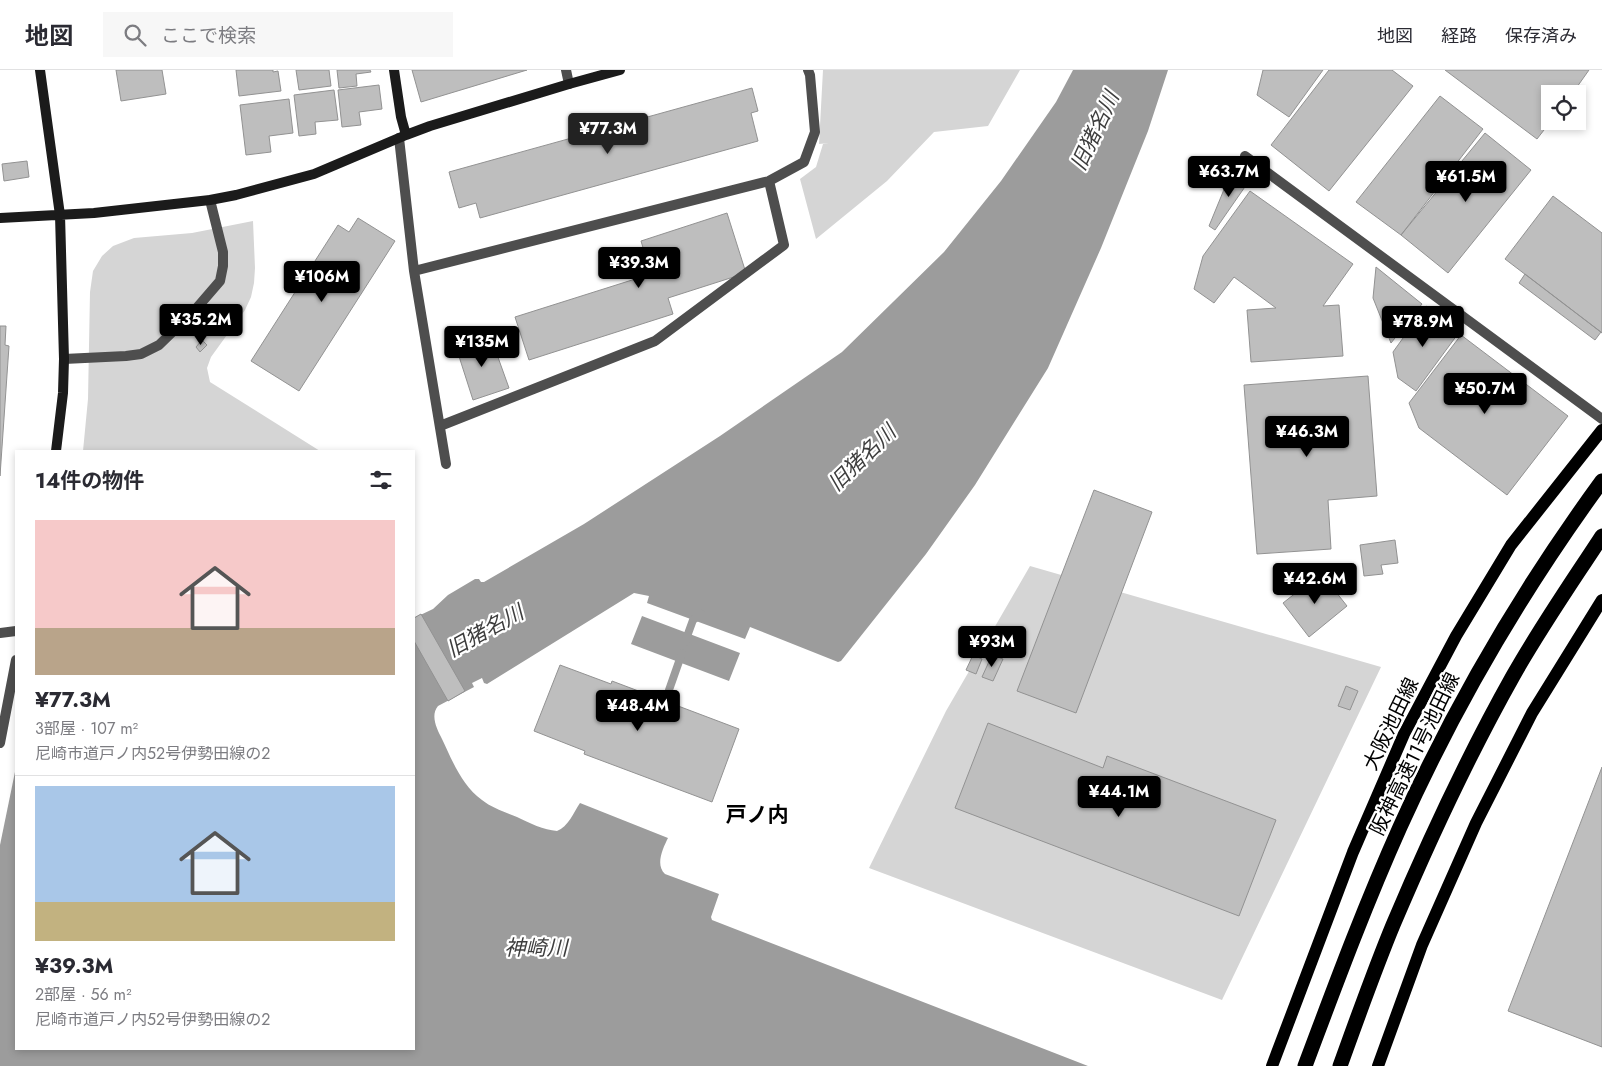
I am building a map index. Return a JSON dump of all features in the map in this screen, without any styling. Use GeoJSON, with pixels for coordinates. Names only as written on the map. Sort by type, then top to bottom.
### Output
{"type":"FeatureCollection","features":[{"type":"Feature","properties":{"kind":"highway","name":"阪神高速11号池田線"},"geometry":{"type":"LineString","coordinates":[[1305,1066],[1360,921],[1389,852],[1441,743],[1483,663],[1518,606],[1580,511],[1602,481]]}},
{"type":"Feature","properties":{"kind":"highway"},"geometry":{"type":"LineString","coordinates":[[1340,1066],[1393,926],[1431,836],[1513,675],[1602,536]]}},
{"type":"Feature","properties":{"kind":"main road","name":"大阪池田線"},"geometry":{"type":"LineString","coordinates":[[1272,1066],[1353,852],[1404,734],[1456,636],[1511,544],[1602,430]]}},
{"type":"Feature","properties":{"kind":"main road"},"geometry":{"type":"LineString","coordinates":[[1378,1064],[1422,945],[1476,824],[1532,712],[1602,600]]}},
{"type":"Feature","properties":{"kind":"street"},"geometry":{"type":"LineString","coordinates":[[40,70],[60,215],[64,359],[56,450]]}},
{"type":"Feature","properties":{"kind":"street"},"geometry":{"type":"LineString","coordinates":[[394,70],[401,117],[414,271],[446,464]]}},
{"type":"Feature","properties":{"kind":"street"},"geometry":{"type":"LineString","coordinates":[[566,70],[569,84]]}},
{"type":"Feature","properties":{"kind":"street"},"geometry":{"type":"LineString","coordinates":[[0,218],[94,213],[236,196],[314,174],[402,137],[481,110],[620,70]]}},
{"type":"Feature","properties":{"kind":"street"},"geometry":{"type":"LineString","coordinates":[[414,271],[769,181],[804,162],[815,132],[808,70]]}},
{"type":"Feature","properties":{"kind":"street"},"geometry":{"type":"LineString","coordinates":[[1245,156],[1602,419]]}},
{"type":"Feature","properties":{"kind":"street"},"geometry":{"type":"LineString","coordinates":[[440,426],[655,341],[784,245],[769,181]]}},
{"type":"Feature","properties":{"kind":"street"},"geometry":{"type":"LineString","coordinates":[[64,359],[141,354],[159,345],[195,310],[220,281],[223,266],[223,252],[210,200]]}},
{"type":"Feature","properties":{"kind":"street"},"geometry":{"type":"LineString","coordinates":[[0,633],[15,631]]}},
{"type":"Feature","properties":{"kind":"street"},"geometry":{"type":"LineString","coordinates":[[0,743],[15,665]]}},
{"type":"Feature","properties":{"kind":"shaded area"},"geometry":{"type":"Polygon","coordinates":[[[823,70],[1020,70],[988,126],[934,132],[887,181],[816,239],[800,179],[816,167],[823,144],[829,143],[819,144],[823,70]]]}},
{"type":"Feature","properties":{"kind":"shaded area"},"geometry":{"type":"Polygon","coordinates":[[[253,221],[255,268],[251,297],[245,310],[211,357],[207,368],[210,382],[318,450],[83,450],[88,399],[90,292],[93,271],[102,256],[113,246],[134,238],[192,233],[253,221]]]}},
{"type":"Feature","properties":{"kind":"shaded area"},"geometry":{"type":"Polygon","coordinates":[[[1030,566],[1381,667],[1222,1000],[869,868],[946,711],[1030,566]]]}},
{"type":"Feature","properties":{"kind":"water"},"geometry":{"type":"Polygon","coordinates":[[[1073,70],[1168,70],[1148,131],[1101,248],[1048,368],[975,485],[926,554],[841,661],[838,662],[750,627],[745,639],[647,603],[649,596],[634,593],[487,684],[484,683],[482,678],[472,683],[474,687],[438,706],[434,718],[438,731],[463,780],[482,800],[499,810],[537,826],[557,831],[568,823],[580,803],[668,838],[660,861],[662,870],[665,874],[719,894],[711,917],[712,920],[1088,1066],[0,1066],[0,729],[15,728],[15,1050],[415,1050],[415,618],[433,609],[448,595],[475,579],[484,582],[584,524],[720,436],[842,352],[944,252],[1001,181],[1056,102],[1073,70]]]}},
{"type":"Feature","properties":{"kind":"water"},"geometry":{"type":"Polygon","coordinates":[[[642,616],[740,653],[729,681],[631,644],[642,616]]]}},
{"type":"Feature","properties":{"kind":"pier"},"geometry":{"type":"Polygon","coordinates":[[[15,725],[15,772],[0,845],[0,726],[15,725]]]}},
{"type":"Feature","properties":{"kind":"building"},"geometry":{"type":"Polygon","coordinates":[[[116,70],[162,70],[166,94],[121,101],[116,70]]]}},
{"type":"Feature","properties":{"kind":"building"},"geometry":{"type":"Polygon","coordinates":[[[236,70],[278,71],[281,91],[239,96],[236,70]]]}},
{"type":"Feature","properties":{"kind":"building"},"geometry":{"type":"Polygon","coordinates":[[[296,70],[329,70],[331,86],[299,90],[296,70]]]}},
{"type":"Feature","properties":{"kind":"building"},"geometry":{"type":"Polygon","coordinates":[[[337,70],[370,70],[371,72],[356,74],[357,86],[339,88],[337,70]]]}},
{"type":"Feature","properties":{"kind":"building"},"geometry":{"type":"Polygon","coordinates":[[[412,70],[527,70],[421,102],[412,70]]]}},
{"type":"Feature","properties":{"kind":"building"},"geometry":{"type":"Polygon","coordinates":[[[1263,70],[1323,70],[1289,117],[1257,95],[1263,70]]]}},
{"type":"Feature","properties":{"kind":"building"},"geometry":{"type":"Polygon","coordinates":[[[1329,70],[1392,70],[1413,86],[1329,191],[1271,145],[1329,70]]]}},
{"type":"Feature","properties":{"kind":"building"},"geometry":{"type":"Polygon","coordinates":[[[1445,70],[1589,70],[1578,85],[1541,85],[1541,130],[1544,130],[1537,139],[1445,70]]]}},
{"type":"Feature","properties":{"kind":"building"},"geometry":{"type":"Polygon","coordinates":[[[379,85],[382,109],[359,112],[361,125],[342,127],[338,90],[379,85]]]}},
{"type":"Feature","properties":{"kind":"building"},"geometry":{"type":"Polygon","coordinates":[[[752,88],[758,111],[751,113],[758,141],[480,218],[476,203],[459,208],[449,172],[752,88]]]}},
{"type":"Feature","properties":{"kind":"building"},"geometry":{"type":"Polygon","coordinates":[[[334,90],[338,120],[315,122],[316,134],[299,136],[294,95],[334,90]]]}},
{"type":"Feature","properties":{"kind":"building"},"geometry":{"type":"Polygon","coordinates":[[[1440,96],[1483,129],[1401,235],[1356,202],[1440,96]]]}},
{"type":"Feature","properties":{"kind":"building"},"geometry":{"type":"Polygon","coordinates":[[[289,99],[293,133],[269,136],[271,152],[246,155],[240,105],[289,99]]]}},
{"type":"Feature","properties":{"kind":"building"},"geometry":{"type":"Polygon","coordinates":[[[1485,133],[1531,170],[1448,273],[1401,235],[1485,133]]]}},
{"type":"Feature","properties":{"kind":"building"},"geometry":{"type":"Polygon","coordinates":[[[27,161],[29,177],[4,181],[2,164],[27,161]]]}},
{"type":"Feature","properties":{"kind":"building"},"geometry":{"type":"Polygon","coordinates":[[[1232,170],[1249,181],[1215,230],[1209,226],[1232,170]]]}},
{"type":"Feature","properties":{"kind":"building"},"geometry":{"type":"Polygon","coordinates":[[[1250,191],[1353,264],[1323,306],[1339,305],[1343,356],[1251,362],[1247,310],[1276,308],[1234,277],[1214,303],[1194,289],[1203,256],[1250,191]]]}},
{"type":"Feature","properties":{"kind":"building"},"geometry":{"type":"Polygon","coordinates":[[[1553,196],[1602,233],[1602,333],[1505,259],[1553,196]]]}},
{"type":"Feature","properties":{"kind":"building"},"geometry":{"type":"Polygon","coordinates":[[[727,213],[746,273],[668,298],[673,314],[529,360],[515,317],[651,274],[641,241],[727,213]]]}},
{"type":"Feature","properties":{"kind":"building"},"geometry":{"type":"Polygon","coordinates":[[[358,218],[395,241],[299,391],[251,361],[338,225],[349,232],[358,218]]]}},
{"type":"Feature","properties":{"kind":"building"},"geometry":{"type":"Polygon","coordinates":[[[1376,267],[1422,304],[1391,343],[1373,298],[1376,267]]]}},
{"type":"Feature","properties":{"kind":"building"},"geometry":{"type":"Polygon","coordinates":[[[1525,274],[1601,332],[1595,340],[1519,283],[1525,274]]]}},
{"type":"Feature","properties":{"kind":"building"},"geometry":{"type":"Polygon","coordinates":[[[1426,306],[1460,331],[1416,391],[1398,378],[1393,352],[1426,306]]]}},
{"type":"Feature","properties":{"kind":"building"},"geometry":{"type":"Polygon","coordinates":[[[0,326],[6,326],[5,345],[9,346],[0,476],[0,326]]]}},
{"type":"Feature","properties":{"kind":"building"},"geometry":{"type":"Polygon","coordinates":[[[490,335],[509,388],[473,400],[456,347],[490,335]]]}},
{"type":"Feature","properties":{"kind":"building"},"geometry":{"type":"Polygon","coordinates":[[[1461,335],[1568,416],[1507,495],[1419,428],[1409,403],[1461,335]]]}},
{"type":"Feature","properties":{"kind":"building"},"geometry":{"type":"Polygon","coordinates":[[[202,340],[207,345],[200,352],[196,347],[202,340]]]}},
{"type":"Feature","properties":{"kind":"building"},"geometry":{"type":"Polygon","coordinates":[[[1368,376],[1377,496],[1328,500],[1331,549],[1257,554],[1244,385],[1368,376]]]}},
{"type":"Feature","properties":{"kind":"building"},"geometry":{"type":"Polygon","coordinates":[[[1094,490],[1152,512],[1076,713],[1017,691],[1094,490]]]}},
{"type":"Feature","properties":{"kind":"building"},"geometry":{"type":"Polygon","coordinates":[[[1395,540],[1398,563],[1381,565],[1383,574],[1364,576],[1360,545],[1395,540]]]}},
{"type":"Feature","properties":{"kind":"building"},"geometry":{"type":"Polygon","coordinates":[[[1321,573],[1347,606],[1309,637],[1283,603],[1321,573]]]}},
{"type":"Feature","properties":{"kind":"building"},"geometry":{"type":"Polygon","coordinates":[[[421,614],[465,691],[448,701],[415,643],[415,617],[421,614]]]}},
{"type":"Feature","properties":{"kind":"building"},"geometry":{"type":"Polygon","coordinates":[[[973,655],[982,659],[976,674],[966,670],[973,655]]]}},
{"type":"Feature","properties":{"kind":"building"},"geometry":{"type":"Polygon","coordinates":[[[992,655],[1003,659],[993,681],[982,677],[992,655]]]}},
{"type":"Feature","properties":{"kind":"building"},"geometry":{"type":"Polygon","coordinates":[[[560,665],[611,684],[612,681],[739,729],[712,802],[584,754],[585,751],[534,731],[560,665]]]}},
{"type":"Feature","properties":{"kind":"building"},"geometry":{"type":"Polygon","coordinates":[[[1346,686],[1358,691],[1350,710],[1338,706],[1346,686]]]}},
{"type":"Feature","properties":{"kind":"building"},"geometry":{"type":"Polygon","coordinates":[[[988,723],[1103,768],[1107,756],[1276,820],[1239,916],[955,808],[988,723]]]}},
{"type":"Feature","properties":{"kind":"building"},"geometry":{"type":"Polygon","coordinates":[[[1602,767],[1602,1047],[1508,1011],[1602,767]]]}},
{"type":"Feature","properties":{"kind":"waterway"},"geometry":{"type":"LineString","coordinates":[[685,642],[693,620],[701,614]]}},
{"type":"Feature","properties":{"kind":"waterway"},"geometry":{"type":"LineString","coordinates":[[669,690],[682,653]]}},
{"type":"Feature","properties":{"kind":"district","name":"戸ノ内"},"geometry":{"type":"Point","coordinates":[757,815]}},
{"type":"Feature","properties":{"kind":"water label","name":"旧猪名川"},"geometry":{"type":"Point","coordinates":[1095,131]}},
{"type":"Feature","properties":{"kind":"water label","name":"旧猪名川"},"geometry":{"type":"Point","coordinates":[862,458]}},
{"type":"Feature","properties":{"kind":"water label","name":"旧猪名川"},"geometry":{"type":"Point","coordinates":[485,631]}},
{"type":"Feature","properties":{"kind":"water label","name":"神崎川"},"geometry":{"type":"Point","coordinates":[536,948]}}]}
